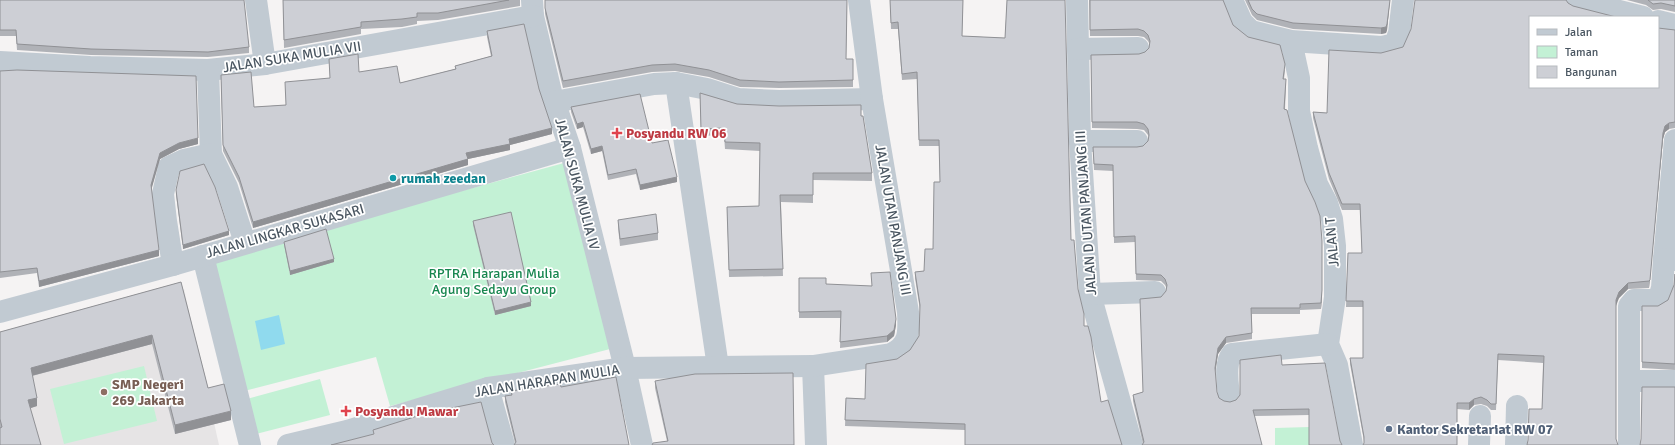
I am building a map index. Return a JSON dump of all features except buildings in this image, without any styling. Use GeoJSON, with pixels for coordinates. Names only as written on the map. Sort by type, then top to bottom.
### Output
{"type":"FeatureCollection","features":[{"type":"Feature","properties":{"kind":"street"},"geometry":{"type":"LineString","coordinates":[[256,0],[266,64]]}},
{"type":"Feature","properties":{"kind":"street","name":"JALAN UTAN PANJANG III"},"geometry":{"type":"LineString","coordinates":[[813,366],[891,354],[900,350],[906,341],[909,329],[908,312],[872,99],[859,0]]}},
{"type":"Feature","properties":{"kind":"street","name":"JALAN D UTAN PANJANG III"},"geometry":{"type":"LineString","coordinates":[[1077,0],[1080,141],[1090,294],[1132,445]]}},
{"type":"Feature","properties":{"kind":"street"},"geometry":{"type":"LineString","coordinates":[[1232,0],[1242,22],[1252,31],[1291,41],[1382,47],[1395,44],[1399,33],[1403,0]]}},
{"type":"Feature","properties":{"kind":"street"},"geometry":{"type":"LineString","coordinates":[[1576,0],[1639,16]]}},
{"type":"Feature","properties":{"kind":"street","name":"JALAN SUKA MULIA VII"},"geometry":{"type":"LineString","coordinates":[[0,62],[90,67],[208,70],[266,64],[533,8]]}},
{"type":"Feature","properties":{"kind":"street","name":"JALAN SUKA MULIA IV"},"geometry":{"type":"LineString","coordinates":[[533,8],[554,102],[570,148],[625,368],[642,445]]}},
{"type":"Feature","properties":{"kind":"street"},"geometry":{"type":"LineString","coordinates":[[1659,21],[1675,25]]}},
{"type":"Feature","properties":{"kind":"street","name":"JALAN T"},"geometry":{"type":"LineString","coordinates":[[1291,41],[1299,78],[1299,111],[1307,148],[1317,184],[1327,203],[1332,219],[1335,246],[1335,297],[1328,344]]}},
{"type":"Feature","properties":{"kind":"street"},"geometry":{"type":"LineString","coordinates":[[1078,49],[1138,48]]}},
{"type":"Feature","properties":{"kind":"street"},"geometry":{"type":"LineString","coordinates":[[208,70],[211,154],[227,187],[245,243]]}},
{"type":"Feature","properties":{"kind":"street"},"geometry":{"type":"LineString","coordinates":[[554,102],[654,84],[676,82],[707,89],[738,100],[779,101],[872,99]]}},
{"type":"Feature","properties":{"kind":"street"},"geometry":{"type":"LineString","coordinates":[[676,82],[718,367]]}},
{"type":"Feature","properties":{"kind":"street"},"geometry":{"type":"LineString","coordinates":[[1630,445],[1629,306],[1634,300],[1654,300],[1659,298],[1662,288],[1669,259],[1675,140]]}},
{"type":"Feature","properties":{"kind":"street"},"geometry":{"type":"LineString","coordinates":[[1080,141],[1137,141]]}},
{"type":"Feature","properties":{"kind":"street","name":"JALAN LINGKAR SUKASARI"},"geometry":{"type":"LineString","coordinates":[[0,312],[173,265],[570,148]]}},
{"type":"Feature","properties":{"kind":"street"},"geometry":{"type":"LineString","coordinates":[[173,265],[166,221],[164,194],[169,167],[184,160],[211,154]]}},
{"type":"Feature","properties":{"kind":"street"},"geometry":{"type":"LineString","coordinates":[[203,256],[250,445]]}},
{"type":"Feature","properties":{"kind":"street"},"geometry":{"type":"LineString","coordinates":[[1090,294],[1155,292]]}},
{"type":"Feature","properties":{"kind":"street"},"geometry":{"type":"LineString","coordinates":[[1229,396],[1228,369],[1232,354],[1328,344],[1337,365],[1352,445]]}},
{"type":"Feature","properties":{"kind":"street"},"geometry":{"type":"LineString","coordinates":[[813,366],[816,445]]}},
{"type":"Feature","properties":{"kind":"street","name":"JALAN HARAPAN MULIA"},"geometry":{"type":"LineString","coordinates":[[288,445],[349,438],[488,388],[625,368],[813,366]]}},
{"type":"Feature","properties":{"kind":"street"},"geometry":{"type":"LineString","coordinates":[[1630,382],[1675,381]]}},
{"type":"Feature","properties":{"kind":"street"},"geometry":{"type":"LineString","coordinates":[[488,388],[504,445]]}},
{"type":"Feature","properties":{"kind":"street"},"geometry":{"type":"LineString","coordinates":[[1516,445],[1517,406]]}},
{"type":"Feature","properties":{"kind":"street"},"geometry":{"type":"LineString","coordinates":[[1479,445],[1480,416]]}},
{"type":"Feature","properties":{"kind":"shaded area","name":"SMP Negeri 269 Jakarta"},"geometry":{"type":"Polygon","coordinates":[[[184,289],[219,445],[0,445],[18,334],[184,289]]]}},
{"type":"Feature","properties":{"kind":"green space","name":"RPTRA Harapan Mulia Agung Sedayu Group"},"geometry":{"type":"Polygon","coordinates":[[[564,163],[610,349],[390,406],[376,357],[244,391],[212,259],[564,163]]]}},
{"type":"Feature","properties":{"kind":"green space"},"geometry":{"type":"Polygon","coordinates":[[[144,366],[157,421],[64,444],[50,389],[144,366]]]}},
{"type":"Feature","properties":{"kind":"green space"},"geometry":{"type":"Polygon","coordinates":[[[320,379],[330,415],[252,435],[243,400],[320,379]]]}},
{"type":"Feature","properties":{"kind":"green space"},"geometry":{"type":"Polygon","coordinates":[[[1344,426],[1345,445],[1275,445],[1275,428],[1344,426]]]}},
{"type":"Feature","properties":{"kind":"water"},"geometry":{"type":"Polygon","coordinates":[[[279,315],[285,344],[261,350],[255,321],[279,315]]]}},
{"type":"Feature","properties":{"kind":"place","name":"Posyandu RW 06"},"geometry":{"type":"Point","coordinates":[617,133]}},
{"type":"Feature","properties":{"kind":"place","name":"rumah zeedan"},"geometry":{"type":"Point","coordinates":[393,178]}},
{"type":"Feature","properties":{"kind":"place","name":"SMP Negeri 269 Jakarta"},"geometry":{"type":"Point","coordinates":[104,392]}},
{"type":"Feature","properties":{"kind":"place","name":"Posyandu Mawar"},"geometry":{"type":"Point","coordinates":[346,411]}},
{"type":"Feature","properties":{"kind":"place","name":"Kantor Sekretariat RW 07"},"geometry":{"type":"Point","coordinates":[1389,429]}}]}
